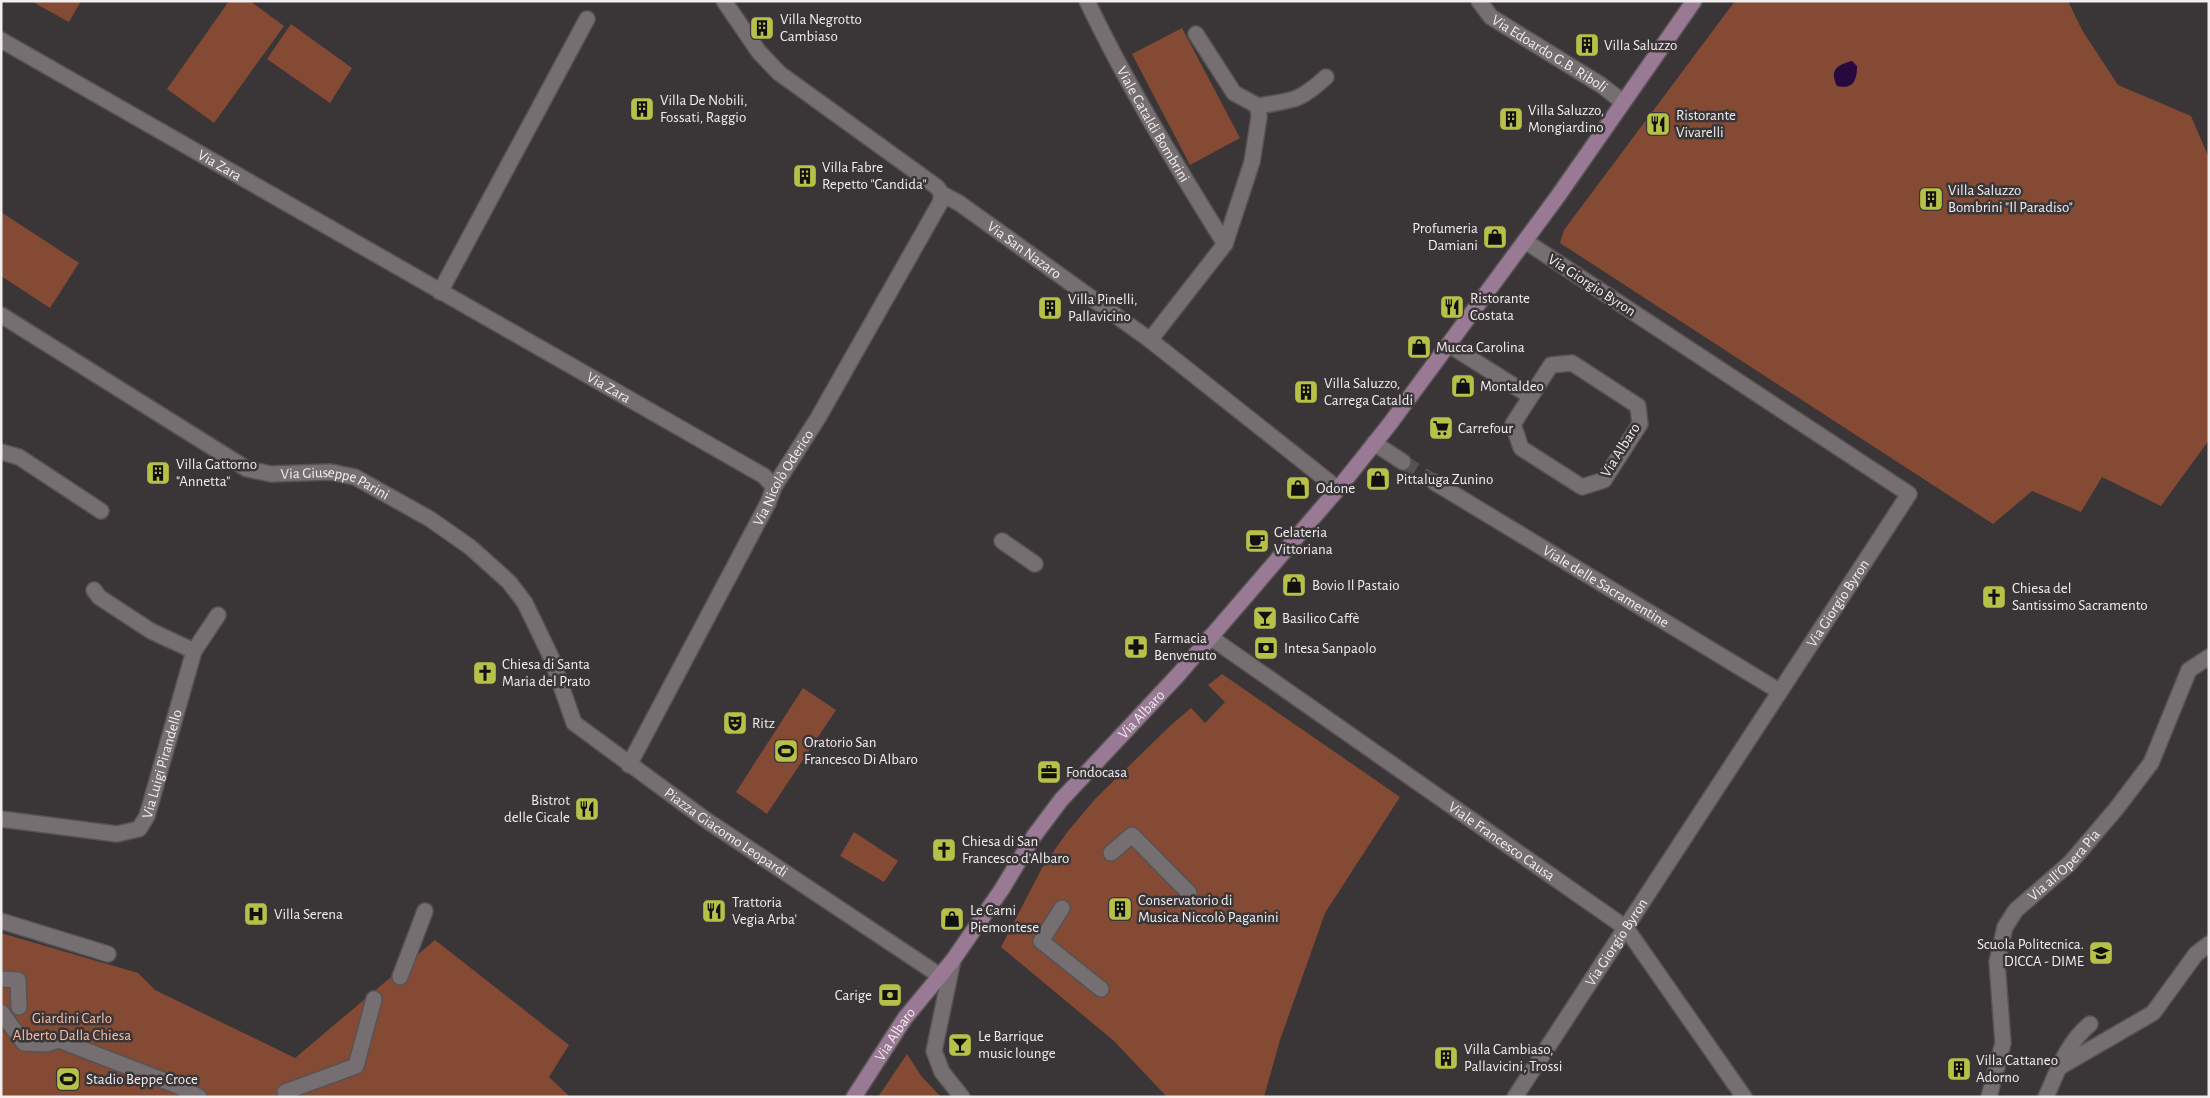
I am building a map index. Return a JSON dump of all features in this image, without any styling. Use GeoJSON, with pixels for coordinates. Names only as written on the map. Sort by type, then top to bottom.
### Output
{"type":"FeatureCollection","features":[{"type":"Feature","properties":{"kind":"main road","name":"Via Albaro"},"geometry":{"type":"LineString","coordinates":[[854,1097],[905,1018],[953,960],[1002,889],[1034,836],[1061,800],[1159,696],[1338,488],[1374,443],[1525,241],[1694,1]]}},
{"type":"Feature","properties":{"kind":"street","name":"Via San Nazaro"},"geometry":{"type":"LineString","coordinates":[[724,1],[765,60],[796,87],[937,187],[942,194],[960,203],[1150,340],[1338,488]]}},
{"type":"Feature","properties":{"kind":"street","name":"Viale Cataldi Bombrini"},"geometry":{"type":"LineString","coordinates":[[1087,1],[1108,46],[1174,161],[1225,244]]}},
{"type":"Feature","properties":{"kind":"street","name":"Via Edoardo G.B. Riboli"},"geometry":{"type":"LineString","coordinates":[[1479,1],[1491,17],[1601,85],[1623,102]]}},
{"type":"Feature","properties":{"kind":"street"},"geometry":{"type":"LineString","coordinates":[[440,292],[587,19]]}},
{"type":"Feature","properties":{"kind":"street"},"geometry":{"type":"LineString","coordinates":[[1196,34],[1234,93],[1258,106],[1294,100],[1307,94],[1326,77]]}},
{"type":"Feature","properties":{"kind":"street","name":"Via Zara"},"geometry":{"type":"LineString","coordinates":[[1,40],[764,476],[774,487]]}},
{"type":"Feature","properties":{"kind":"street"},"geometry":{"type":"LineString","coordinates":[[1150,340],[1225,244],[1252,162],[1259,117],[1258,106]]}},
{"type":"Feature","properties":{"kind":"street","name":"Via Nicolò Oderico"},"geometry":{"type":"LineString","coordinates":[[629,765],[768,503],[774,487],[827,402],[940,203],[942,194]]}},
{"type":"Feature","properties":{"kind":"street","name":"Via Giorgio Byron"},"geometry":{"type":"LineString","coordinates":[[1516,1097],[1909,494],[1525,241]]}},
{"type":"Feature","properties":{"kind":"street","name":"Via Giuseppe Parini"},"geometry":{"type":"LineString","coordinates":[[1,315],[248,470],[271,474],[331,472],[355,477],[430,519],[470,547],[509,582],[525,603],[550,657]]}},
{"type":"Feature","properties":{"kind":"street"},"geometry":{"type":"LineString","coordinates":[[1449,345],[1530,396]]}},
{"type":"Feature","properties":{"kind":"street","name":"Via Albaro"},"geometry":{"type":"LineString","coordinates":[[1572,364],[1638,406],[1640,424],[1604,480],[1582,487],[1521,448],[1513,424],[1530,396],[1550,365],[1572,364]]}},
{"type":"Feature","properties":{"kind":"street"},"geometry":{"type":"LineString","coordinates":[[1374,443],[1402,462]]}},
{"type":"Feature","properties":{"kind":"street"},"geometry":{"type":"LineString","coordinates":[[1,452],[19,457],[101,511]]}},
{"type":"Feature","properties":{"kind":"street","name":"Viale delle Sacramentine"},"geometry":{"type":"LineString","coordinates":[[1434,482],[1779,692]]}},
{"type":"Feature","properties":{"kind":"street"},"geometry":{"type":"LineString","coordinates":[[1002,540],[1035,564]]}},
{"type":"Feature","properties":{"kind":"street"},"geometry":{"type":"LineString","coordinates":[[94,590],[99,597],[151,631],[194,651]]}},
{"type":"Feature","properties":{"kind":"street","name":"Via Luigi Pirandello"},"geometry":{"type":"LineString","coordinates":[[1,819],[117,834],[139,829],[147,816],[194,651],[218,615]]}},
{"type":"Feature","properties":{"kind":"street","name":"Viale Francesco Causa"},"geometry":{"type":"LineString","coordinates":[[1210,637],[1626,928],[1744,1097]]}},
{"type":"Feature","properties":{"kind":"street","name":"Piazza Giacomo Leopardi"},"geometry":{"type":"LineString","coordinates":[[550,657],[574,723],[706,820],[939,976]]}},
{"type":"Feature","properties":{"kind":"street","name":"Via all'Opera Pia"},"geometry":{"type":"LineString","coordinates":[[1989,1097],[2003,1042],[1997,962],[2005,926],[2016,910],[2070,863],[2122,802],[2151,763],[2188,670],[2209,657]]}},
{"type":"Feature","properties":{"kind":"street"},"geometry":{"type":"LineString","coordinates":[[1111,853],[1132,835],[1190,893]]}},
{"type":"Feature","properties":{"kind":"street"},"geometry":{"type":"LineString","coordinates":[[1062,908],[1040,941],[1101,989]]}},
{"type":"Feature","properties":{"kind":"street"},"geometry":{"type":"LineString","coordinates":[[400,977],[425,911]]}},
{"type":"Feature","properties":{"kind":"street"},"geometry":{"type":"LineString","coordinates":[[1,921],[108,954]]}},
{"type":"Feature","properties":{"kind":"street"},"geometry":{"type":"LineString","coordinates":[[2058,1068],[2153,1013],[2196,954],[2209,944]]}},
{"type":"Feature","properties":{"kind":"street"},"geometry":{"type":"LineString","coordinates":[[953,960],[934,1051],[942,1072],[962,1097]]}},
{"type":"Feature","properties":{"kind":"street"},"geometry":{"type":"LineString","coordinates":[[1,979],[18,980],[19,1007]]}},
{"type":"Feature","properties":{"kind":"street"},"geometry":{"type":"LineString","coordinates":[[286,1092],[356,1066],[374,999]]}},
{"type":"Feature","properties":{"kind":"street"},"geometry":{"type":"LineString","coordinates":[[1,1012],[24,1042],[47,1044],[59,1040],[178,1086],[200,1097]]}},
{"type":"Feature","properties":{"kind":"street"},"geometry":{"type":"LineString","coordinates":[[2046,1097],[2058,1068],[2077,1035],[2090,1024]]}},
{"type":"Feature","properties":{"kind":"green space"},"geometry":{"type":"Polygon","coordinates":[[[31,1],[81,1],[69,22],[31,1]]]}},
{"type":"Feature","properties":{"kind":"green space"},"geometry":{"type":"Polygon","coordinates":[[[229,1],[250,1],[284,26],[214,123],[167,89],[229,1]]]}},
{"type":"Feature","properties":{"kind":"green space"},"geometry":{"type":"Polygon","coordinates":[[[1735,1],[2068,1],[2082,30],[2118,85],[2191,116],[2209,158],[2209,440],[2161,506],[2102,477],[2081,512],[2032,491],[1993,524],[1560,243],[1564,230],[1735,1]]]}},
{"type":"Feature","properties":{"kind":"green space"},"geometry":{"type":"Polygon","coordinates":[[[291,24],[352,68],[330,103],[267,59],[291,24]]]}},
{"type":"Feature","properties":{"kind":"green space"},"geometry":{"type":"Polygon","coordinates":[[[1182,28],[1240,138],[1190,165],[1132,54],[1182,28]]]}},
{"type":"Feature","properties":{"kind":"green space"},"geometry":{"type":"Polygon","coordinates":[[[1,212],[79,263],[50,308],[1,276],[1,212]]]}},
{"type":"Feature","properties":{"kind":"green space"},"geometry":{"type":"Polygon","coordinates":[[[1222,674],[1400,797],[1325,913],[1280,1040],[1264,1097],[1167,1097],[1114,1041],[1001,947],[1042,868],[1068,831],[1096,798],[1191,708],[1205,723],[1225,702],[1208,685],[1222,674]]]}},
{"type":"Feature","properties":{"kind":"green space","name":"Oratorio San Francesco Di Albaro"},"geometry":{"type":"Polygon","coordinates":[[[803,688],[836,710],[767,814],[736,792],[803,688]]]}},
{"type":"Feature","properties":{"kind":"green space"},"geometry":{"type":"Polygon","coordinates":[[[854,832],[898,861],[884,882],[840,856],[854,832]]]}},
{"type":"Feature","properties":{"kind":"green space","name":"Giardini Carlo Alberto Dalla Chiesa"},"geometry":{"type":"Polygon","coordinates":[[[1,933],[138,973],[155,990],[295,1058],[435,940],[569,1045],[549,1077],[570,1097],[1,1097],[1,933]]]}},
{"type":"Feature","properties":{"kind":"green space"},"geometry":{"type":"Polygon","coordinates":[[[907,1054],[922,1077],[941,1097],[878,1097],[907,1054]]]}},
{"type":"Feature","properties":{"kind":"shaded area"},"geometry":{"type":"Polygon","coordinates":[[[1852,61],[1857,66],[1855,79],[1851,85],[1837,86],[1834,72],[1842,64],[1852,61]]]}},
{"type":"Feature","properties":{"kind":"tunnel"},"geometry":{"type":"LineString","coordinates":[[1403,462],[1434,482]]}},
{"type":"Feature","properties":{"kind":"place","name":"Villa Negrotto Cambiaso"},"geometry":{"type":"Point","coordinates":[762,28]}},
{"type":"Feature","properties":{"kind":"place","name":"Villa Saluzzo"},"geometry":{"type":"Point","coordinates":[1587,45]}},
{"type":"Feature","properties":{"kind":"place","name":"Villa De Nobili, Fossati, Raggio"},"geometry":{"type":"Point","coordinates":[642,109]}},
{"type":"Feature","properties":{"kind":"place","name":"Villa Saluzzo, Mongiardino"},"geometry":{"type":"Point","coordinates":[1511,119]}},
{"type":"Feature","properties":{"kind":"place","name":"Ristorante Vivarelli"},"geometry":{"type":"Point","coordinates":[1658,124]}},
{"type":"Feature","properties":{"kind":"place","name":"Villa Fabre Repetto \"Candida\""},"geometry":{"type":"Point","coordinates":[805,176]}},
{"type":"Feature","properties":{"kind":"place","name":"Villa Saluzzo Bombrini \"Il Paradiso\""},"geometry":{"type":"Point","coordinates":[1931,199]}},
{"type":"Feature","properties":{"kind":"place","name":"Profumeria Damiani"},"geometry":{"type":"Point","coordinates":[1495,237]}},
{"type":"Feature","properties":{"kind":"place","name":"Ristorante Costata"},"geometry":{"type":"Point","coordinates":[1452,307]}},
{"type":"Feature","properties":{"kind":"place","name":"Villa Pinelli, Pallavicino"},"geometry":{"type":"Point","coordinates":[1050,308]}},
{"type":"Feature","properties":{"kind":"place","name":"Mucca Carolina"},"geometry":{"type":"Point","coordinates":[1419,347]}},
{"type":"Feature","properties":{"kind":"place","name":"Montaldeo"},"geometry":{"type":"Point","coordinates":[1463,386]}},
{"type":"Feature","properties":{"kind":"place","name":"Villa Saluzzo, Carrega Cataldi"},"geometry":{"type":"Point","coordinates":[1306,392]}},
{"type":"Feature","properties":{"kind":"place","name":"Carrefour"},"geometry":{"type":"Point","coordinates":[1441,428]}},
{"type":"Feature","properties":{"kind":"place","name":"Villa Gattorno \"Annetta\""},"geometry":{"type":"Point","coordinates":[158,473]}},
{"type":"Feature","properties":{"kind":"place","name":"Pittaluga Zunino"},"geometry":{"type":"Point","coordinates":[1378,479]}},
{"type":"Feature","properties":{"kind":"place","name":"Odone"},"geometry":{"type":"Point","coordinates":[1298,488]}},
{"type":"Feature","properties":{"kind":"place","name":"Gelateria Vittoriana"},"geometry":{"type":"Point","coordinates":[1257,541]}},
{"type":"Feature","properties":{"kind":"place","name":"Bovio Il Pastaio"},"geometry":{"type":"Point","coordinates":[1294,585]}},
{"type":"Feature","properties":{"kind":"place","name":"Chiesa del Santissimo Sacramento"},"geometry":{"type":"Point","coordinates":[1994,597]}},
{"type":"Feature","properties":{"kind":"place","name":"Basilico Caffè"},"geometry":{"type":"Point","coordinates":[1265,618]}},
{"type":"Feature","properties":{"kind":"place","name":"Farmacia Benvenuto"},"geometry":{"type":"Point","coordinates":[1136,647]}},
{"type":"Feature","properties":{"kind":"place","name":"Intesa Sanpaolo"},"geometry":{"type":"Point","coordinates":[1266,648]}},
{"type":"Feature","properties":{"kind":"place","name":"Chiesa di Santa Maria del Prato"},"geometry":{"type":"Point","coordinates":[485,673]}},
{"type":"Feature","properties":{"kind":"place","name":"Ritz"},"geometry":{"type":"Point","coordinates":[735,723]}},
{"type":"Feature","properties":{"kind":"place","name":"Oratorio San Francesco Di Albaro"},"geometry":{"type":"Point","coordinates":[786,751]}},
{"type":"Feature","properties":{"kind":"place","name":"Fondocasa"},"geometry":{"type":"Point","coordinates":[1049,772]}},
{"type":"Feature","properties":{"kind":"place","name":"Bistrot delle Cicale"},"geometry":{"type":"Point","coordinates":[587,809]}},
{"type":"Feature","properties":{"kind":"place","name":"Chiesa di San Francesco d'Albaro"},"geometry":{"type":"Point","coordinates":[944,850]}},
{"type":"Feature","properties":{"kind":"place","name":"Conservatorio di Musica Niccolò Paganini"},"geometry":{"type":"Point","coordinates":[1120,909]}},
{"type":"Feature","properties":{"kind":"place","name":"Trattoria Vegia Arba'"},"geometry":{"type":"Point","coordinates":[714,911]}},
{"type":"Feature","properties":{"kind":"place","name":"Villa Serena"},"geometry":{"type":"Point","coordinates":[256,914]}},
{"type":"Feature","properties":{"kind":"place","name":"Le Carni Piemontese"},"geometry":{"type":"Point","coordinates":[952,919]}},
{"type":"Feature","properties":{"kind":"place","name":"Scuola Politecnica. DICCA - DIME"},"geometry":{"type":"Point","coordinates":[2101,953]}},
{"type":"Feature","properties":{"kind":"place","name":"Carige"},"geometry":{"type":"Point","coordinates":[890,995]}},
{"type":"Feature","properties":{"kind":"place","name":"Le Barrique music lounge"},"geometry":{"type":"Point","coordinates":[960,1045]}},
{"type":"Feature","properties":{"kind":"place","name":"Villa Cambiaso, Pallavicini, Trossi"},"geometry":{"type":"Point","coordinates":[1446,1058]}},
{"type":"Feature","properties":{"kind":"place","name":"Villa Cattaneo Adorno"},"geometry":{"type":"Point","coordinates":[1959,1069]}},
{"type":"Feature","properties":{"kind":"place","name":"Stadio Beppe Croce"},"geometry":{"type":"Point","coordinates":[68,1079]}}]}
